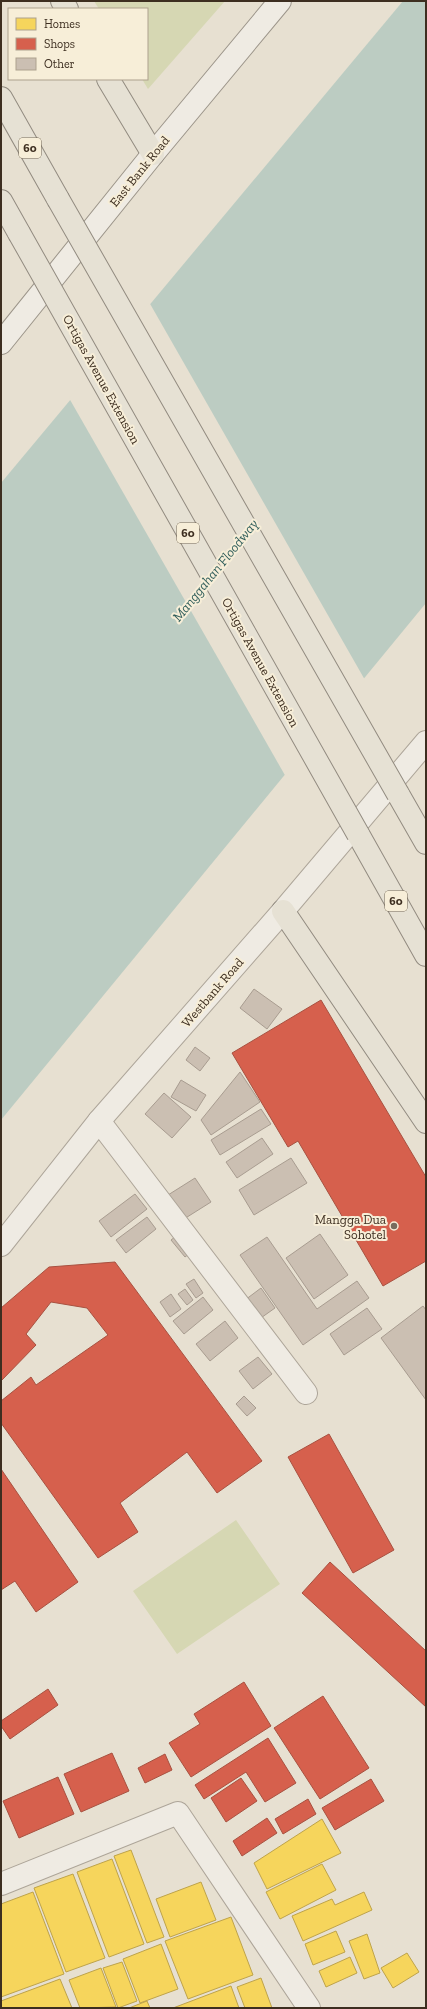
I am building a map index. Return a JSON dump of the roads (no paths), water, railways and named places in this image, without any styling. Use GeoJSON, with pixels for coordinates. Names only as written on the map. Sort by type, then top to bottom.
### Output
{"type":"FeatureCollection","features":[{"type":"Feature","properties":{"kind":"main road"},"geometry":{"type":"LineString","coordinates":[[109,80],[153,154]]}},
{"type":"Feature","properties":{"kind":"main road","name":"60"},"geometry":{"type":"LineString","coordinates":[[1,98],[426,843]]}},
{"type":"Feature","properties":{"kind":"main road","name":"Ortigas Avenue Extension"},"geometry":{"type":"LineString","coordinates":[[1,201],[426,955]]}},
{"type":"Feature","properties":{"kind":"main road"},"geometry":{"type":"LineString","coordinates":[[284,911],[426,1122]]}},
{"type":"Feature","properties":{"kind":"street","name":"East Bank Road"},"geometry":{"type":"LineString","coordinates":[[1,343],[153,154],[280,1]]}},
{"type":"Feature","properties":{"kind":"street","name":"Westbank Road"},"geometry":{"type":"LineString","coordinates":[[1,1245],[99,1121],[284,911],[426,742]]}},
{"type":"Feature","properties":{"kind":"street"},"geometry":{"type":"LineString","coordinates":[[99,1121],[306,1393]]}},
{"type":"Feature","properties":{"kind":"street"},"geometry":{"type":"LineString","coordinates":[[1,1884],[178,1813],[309,2008]]}},
{"type":"Feature","properties":{"kind":"water","name":"Manggahan Floodway"},"geometry":{"type":"Polygon","coordinates":[[[403,1],[426,1],[426,603],[1,1120],[1,483],[403,1]]]}},
{"type":"Feature","properties":{"kind":"place","name":"Mangga Dua Sohotel"},"geometry":{"type":"Point","coordinates":[394,1226]}}]}
